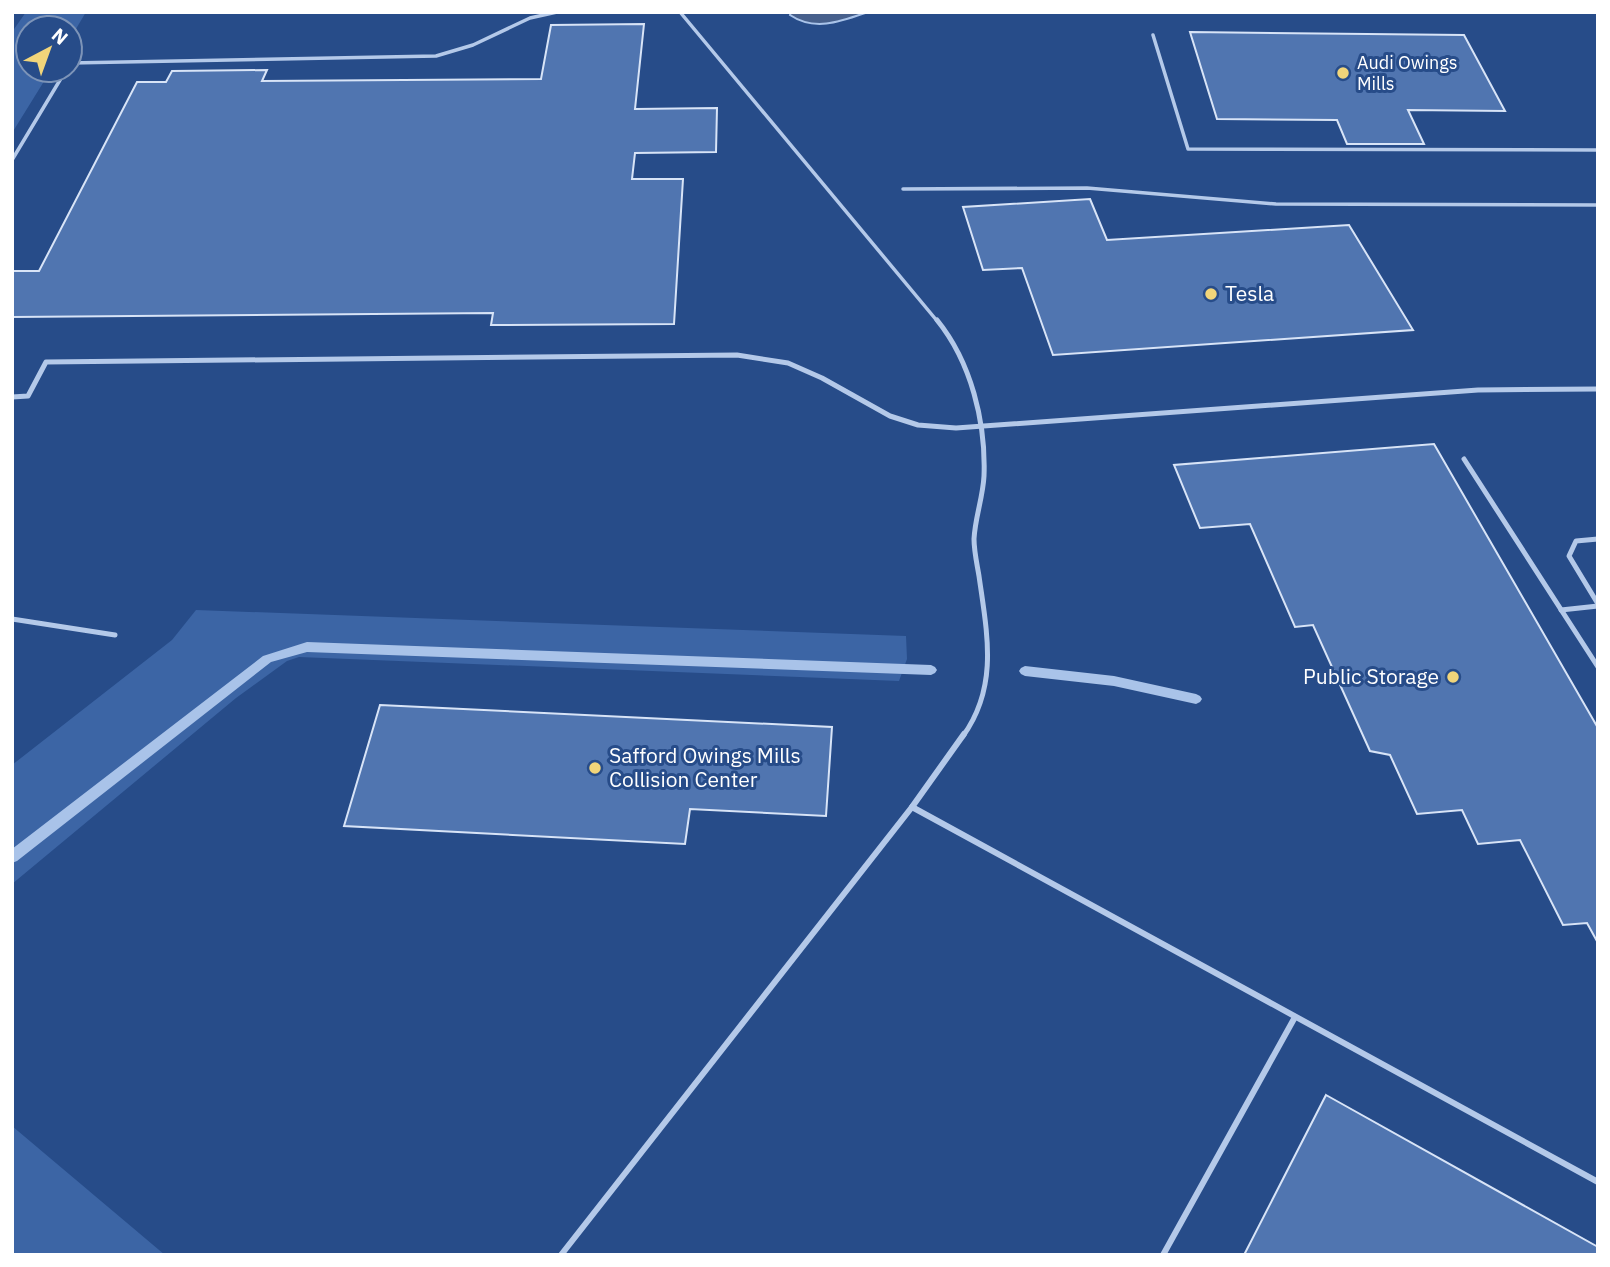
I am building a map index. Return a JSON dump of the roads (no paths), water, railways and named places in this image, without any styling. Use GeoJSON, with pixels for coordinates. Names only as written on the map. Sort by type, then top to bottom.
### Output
{"type":"FeatureCollection","features":[{"type":"Feature","properties":{"kind":"lane"},"geometry":{"type":"LineString","coordinates":[[84,63],[436,56],[473,45],[530,18],[557,12]]}},
{"type":"Feature","properties":{"kind":"lane"},"geometry":{"type":"LineString","coordinates":[[561,1255],[912,807],[972,722],[987,685],[989,649],[974,540],[984,477],[982,428],[966,371],[952,339],[680,12]]}},
{"type":"Feature","properties":{"kind":"lane"},"geometry":{"type":"LineString","coordinates":[[1153,35],[1188,149],[1598,150]]}},
{"type":"Feature","properties":{"kind":"lane"},"geometry":{"type":"LineString","coordinates":[[12,160],[58,84]]}},
{"type":"Feature","properties":{"kind":"lane"},"geometry":{"type":"LineString","coordinates":[[903,189],[1087,188],[1276,204],[1598,205]]}},
{"type":"Feature","properties":{"kind":"lane"},"geometry":{"type":"LineString","coordinates":[[12,397],[28,397],[46,362],[737,355],[788,363],[822,378],[890,416],[918,425],[982,428],[1478,390],[1598,389]]}},
{"type":"Feature","properties":{"kind":"lane"},"geometry":{"type":"LineString","coordinates":[[1464,460],[1598,667]]}},
{"type":"Feature","properties":{"kind":"lane"},"geometry":{"type":"LineString","coordinates":[[1561,610],[1598,605],[1569,556],[1576,541],[1598,539]]}},
{"type":"Feature","properties":{"kind":"lane"},"geometry":{"type":"LineString","coordinates":[[12,619],[115,635]]}},
{"type":"Feature","properties":{"kind":"lane"},"geometry":{"type":"LineString","coordinates":[[912,807],[1598,1182]]}},
{"type":"Feature","properties":{"kind":"lane"},"geometry":{"type":"LineString","coordinates":[[1163,1255],[1295,1017]]}},
{"type":"Feature","properties":{"kind":"waterway"},"geometry":{"type":"LineString","coordinates":[[12,857],[267,659],[307,647],[931,670]]}},
{"type":"Feature","properties":{"kind":"waterway"},"geometry":{"type":"LineString","coordinates":[[1025,671],[1114,681],[1196,699]]}},
{"type":"Feature","properties":{"kind":"place","name":"Audi Owings Mills"},"geometry":{"type":"Point","coordinates":[1343,73]}},
{"type":"Feature","properties":{"kind":"place","name":"Tesla"},"geometry":{"type":"Point","coordinates":[1211,294]}},
{"type":"Feature","properties":{"kind":"place","name":"Public Storage"},"geometry":{"type":"Point","coordinates":[1453,677]}},
{"type":"Feature","properties":{"kind":"place","name":"Safford Owings Mills Collision Center"},"geometry":{"type":"Point","coordinates":[595,768]}}]}
